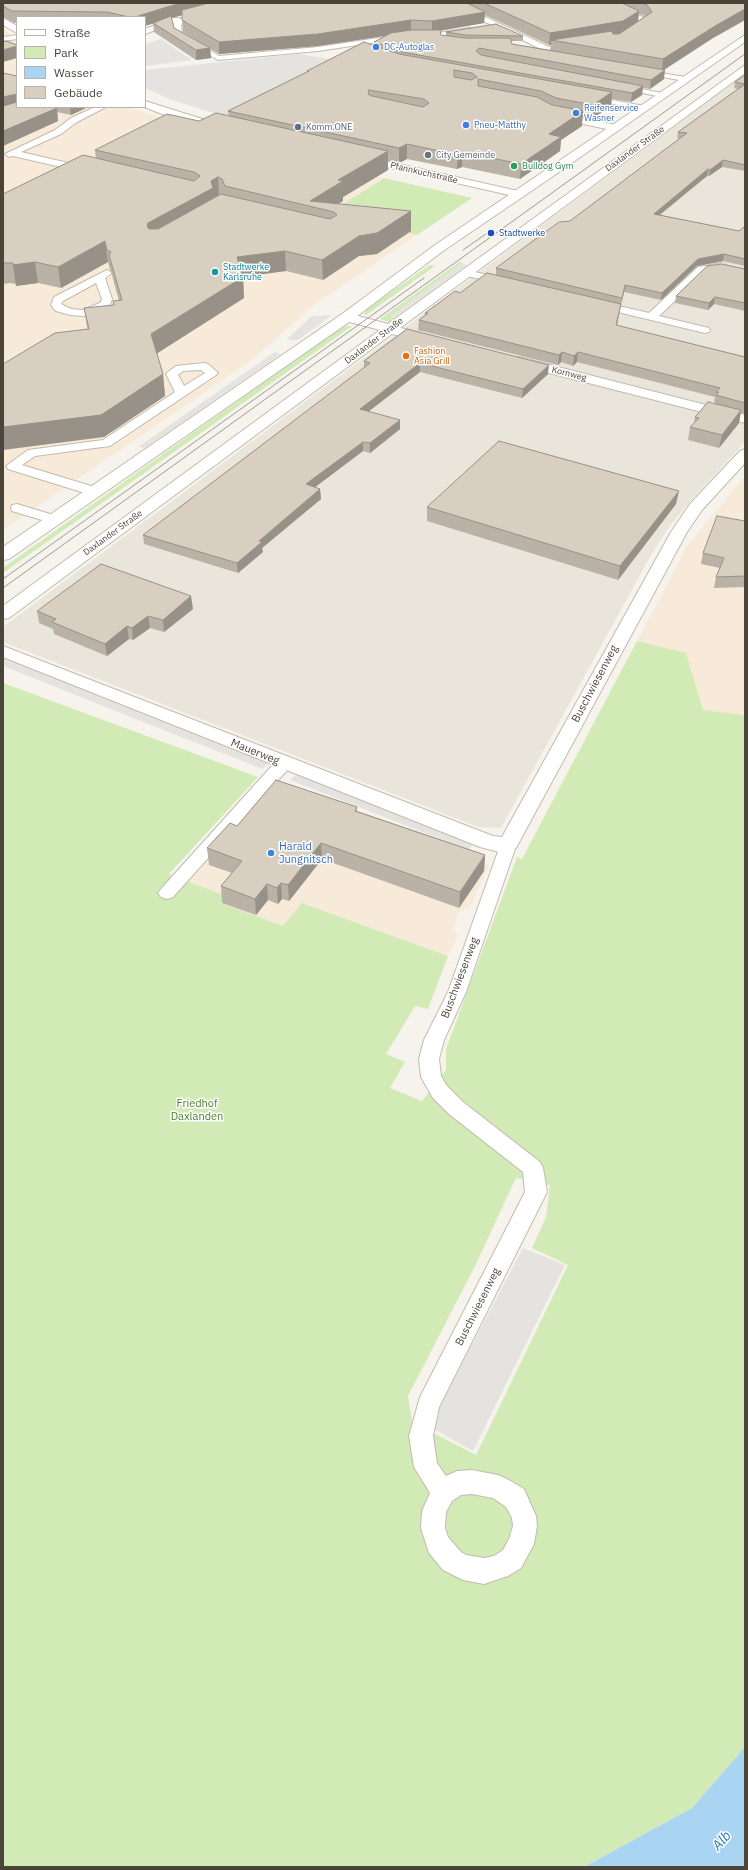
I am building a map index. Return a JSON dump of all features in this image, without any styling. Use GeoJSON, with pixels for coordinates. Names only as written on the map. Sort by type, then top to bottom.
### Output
{"type":"FeatureCollection","features":[{"type":"Feature","properties":{"kind":"street"},"geometry":{"type":"LineString","coordinates":[[4,22],[16,29]]}},
{"type":"Feature","properties":{"kind":"street"},"geometry":{"type":"LineString","coordinates":[[3,555],[347,317],[439,248],[616,128],[745,38]]}},
{"type":"Feature","properties":{"kind":"street","name":"Daxlander Straße"},"geometry":{"type":"LineString","coordinates":[[3,614],[739,74]]}},
{"type":"Feature","properties":{"kind":"street"},"geometry":{"type":"LineString","coordinates":[[146,104],[220,128]]}},
{"type":"Feature","properties":{"kind":"street","name":"Pfannkuchstraße"},"geometry":{"type":"LineString","coordinates":[[347,156],[518,194]]}},
{"type":"Feature","properties":{"kind":"street"},"geometry":{"type":"LineString","coordinates":[[723,266],[738,269]]}},
{"type":"Feature","properties":{"kind":"street"},"geometry":{"type":"LineString","coordinates":[[347,317],[415,335]]}},
{"type":"Feature","properties":{"kind":"street","name":"Kornweg"},"geometry":{"type":"LineString","coordinates":[[508,359],[745,419]]}},
{"type":"Feature","properties":{"kind":"street","name":"Buschwiesenweg"},"geometry":{"type":"LineString","coordinates":[[509,842],[678,532],[696,507],[745,454]]}},
{"type":"Feature","properties":{"kind":"street","name":"Mauerweg"},"geometry":{"type":"LineString","coordinates":[[3,651],[487,842],[499,845],[509,842]]}},
{"type":"Feature","properties":{"kind":"lane"},"geometry":{"type":"LineString","coordinates":[[450,3],[548,49]]}},
{"type":"Feature","properties":{"kind":"lane"},"geometry":{"type":"LineString","coordinates":[[604,3],[642,20],[645,23],[621,37]]}},
{"type":"Feature","properties":{"kind":"lane"},"geometry":{"type":"LineString","coordinates":[[146,32],[182,19],[177,27],[179,34],[218,58],[318,49],[410,35],[432,36],[497,25]]}},
{"type":"Feature","properties":{"kind":"lane"},"geometry":{"type":"LineString","coordinates":[[3,39],[16,36]]}},
{"type":"Feature","properties":{"kind":"lane"},"geometry":{"type":"LineString","coordinates":[[432,36],[452,42]]}},
{"type":"Feature","properties":{"kind":"lane"},"geometry":{"type":"LineString","coordinates":[[520,44],[548,49],[579,44]]}},
{"type":"Feature","properties":{"kind":"lane"},"geometry":{"type":"LineString","coordinates":[[536,53],[559,57]]}},
{"type":"Feature","properties":{"kind":"lane"},"geometry":{"type":"LineString","coordinates":[[635,70],[685,79]]}},
{"type":"Feature","properties":{"kind":"lane"},"geometry":{"type":"LineString","coordinates":[[606,84],[662,95]]}},
{"type":"Feature","properties":{"kind":"lane"},"geometry":{"type":"LineString","coordinates":[[579,96],[644,108]]}},
{"type":"Feature","properties":{"kind":"lane"},"geometry":{"type":"LineString","coordinates":[[585,104],[599,113]]}},
{"type":"Feature","properties":{"kind":"lane"},"geometry":{"type":"LineString","coordinates":[[564,106],[551,115],[616,128]]}},
{"type":"Feature","properties":{"kind":"lane"},"geometry":{"type":"LineString","coordinates":[[3,157],[58,132],[74,120],[100,108]]}},
{"type":"Feature","properties":{"kind":"lane"},"geometry":{"type":"LineString","coordinates":[[59,116],[74,120]]}},
{"type":"Feature","properties":{"kind":"lane"},"geometry":{"type":"LineString","coordinates":[[13,153],[97,172]]}},
{"type":"Feature","properties":{"kind":"lane"},"geometry":{"type":"LineString","coordinates":[[651,316],[702,269],[723,266]]}},
{"type":"Feature","properties":{"kind":"lane"},"geometry":{"type":"LineString","coordinates":[[466,273],[519,285]]}},
{"type":"Feature","properties":{"kind":"lane"},"geometry":{"type":"LineString","coordinates":[[103,275],[107,299],[105,305],[96,310],[83,313],[70,312],[60,309],[56,305],[58,299],[103,275]]}},
{"type":"Feature","properties":{"kind":"lane"},"geometry":{"type":"LineString","coordinates":[[587,302],[705,330]]}},
{"type":"Feature","properties":{"kind":"lane"},"geometry":{"type":"LineString","coordinates":[[8,464],[32,453],[106,443],[181,392]]}},
{"type":"Feature","properties":{"kind":"lane"},"geometry":{"type":"LineString","coordinates":[[8,464],[96,492]]}},
{"type":"Feature","properties":{"kind":"lane"},"geometry":{"type":"LineString","coordinates":[[17,508],[55,520]]}},
{"type":"Feature","properties":{"kind":"lane"},"geometry":{"type":"LineString","coordinates":[[168,893],[284,763]]}},
{"type":"Feature","properties":{"kind":"lane","name":"Buschwiesenweg"},"geometry":{"type":"LineString","coordinates":[[444,1492],[426,1467],[421,1436],[428,1405],[536,1192],[533,1168],[456,1108],[440,1092],[431,1077],[429,1059],[434,1040],[457,992],[509,842]]}},
{"type":"Feature","properties":{"kind":"shaded area"},"geometry":{"type":"Polygon","coordinates":[[[3,29],[16,39],[16,108],[131,108],[204,132],[383,178],[327,214],[417,235],[311,307],[256,357],[3,530],[3,29]]]}},
{"type":"Feature","properties":{"kind":"shaded area"},"geometry":{"type":"Polygon","coordinates":[[[161,39],[192,60],[146,66],[146,44],[161,39]]]}},
{"type":"Feature","properties":{"kind":"shaded area"},"geometry":{"type":"Polygon","coordinates":[[[298,54],[342,61],[229,118],[172,100],[146,88],[146,70],[298,54]]]}},
{"type":"Feature","properties":{"kind":"shaded area"},"geometry":{"type":"Polygon","coordinates":[[[745,74],[745,442],[693,498],[669,527],[651,555],[501,828],[478,827],[3,642],[3,627],[745,74]]]}},
{"type":"Feature","properties":{"kind":"shaded area"},"geometry":{"type":"Polygon","coordinates":[[[462,263],[467,265],[394,318],[391,316],[462,263]]]}},
{"type":"Feature","properties":{"kind":"shaded area"},"geometry":{"type":"Polygon","coordinates":[[[332,315],[298,340],[286,340],[312,316],[332,315]]]}},
{"type":"Feature","properties":{"kind":"shaded area"},"geometry":{"type":"Polygon","coordinates":[[[275,352],[281,354],[145,448],[138,447],[275,352]]]}},
{"type":"Feature","properties":{"kind":"shaded area"},"geometry":{"type":"Polygon","coordinates":[[[745,476],[745,715],[703,710],[686,653],[637,641],[687,546],[745,476]]]}},
{"type":"Feature","properties":{"kind":"shaded area"},"geometry":{"type":"Polygon","coordinates":[[[3,658],[268,763],[263,769],[123,714],[3,666],[3,658]]]}},
{"type":"Feature","properties":{"kind":"shaded area"},"geometry":{"type":"Polygon","coordinates":[[[297,774],[474,843],[468,850],[290,780],[297,774]]]}},
{"type":"Feature","properties":{"kind":"shaded area"},"geometry":{"type":"Polygon","coordinates":[[[276,785],[489,866],[469,909],[459,911],[453,928],[458,936],[448,956],[302,903],[283,926],[221,903],[226,896],[188,881],[276,785]]]}},
{"type":"Feature","properties":{"kind":"shaded area"},"geometry":{"type":"Polygon","coordinates":[[[523,1248],[565,1265],[473,1451],[429,1426],[523,1248]]]}},
{"type":"Feature","properties":{"kind":"green space"},"geometry":{"type":"Polygon","coordinates":[[[384,178],[472,198],[417,235],[327,214],[384,178]]]}},
{"type":"Feature","properties":{"kind":"green space"},"geometry":{"type":"Polygon","coordinates":[[[459,262],[462,263],[391,316],[394,318],[389,322],[380,319],[459,262]]]}},
{"type":"Feature","properties":{"kind":"green space"},"geometry":{"type":"Polygon","coordinates":[[[430,265],[435,266],[366,315],[364,314],[367,309],[430,265]]]}},
{"type":"Feature","properties":{"kind":"green space"},"geometry":{"type":"Polygon","coordinates":[[[346,326],[352,326],[3,573],[3,568],[339,329],[346,326]]]}},
{"type":"Feature","properties":{"kind":"green space","name":"Friedhof Daxlanden"},"geometry":{"type":"Polygon","coordinates":[[[637,641],[686,653],[703,710],[745,715],[745,1747],[692,1808],[584,1867],[3,1867],[3,683],[258,777],[169,874],[226,896],[221,903],[283,926],[302,903],[448,956],[428,1009],[415,1006],[386,1054],[405,1062],[390,1088],[422,1101],[446,1070],[446,1049],[517,857],[522,859],[637,641]],[[516,1178],[476,1264],[408,1396],[412,1422],[476,1455],[568,1265],[532,1248],[546,1217],[550,1185],[516,1178]]]}},
{"type":"Feature","properties":{"kind":"water","name":"Alb"},"geometry":{"type":"Polygon","coordinates":[[[745,1747],[745,1867],[584,1867],[692,1808],[745,1747]]]}},
{"type":"Feature","properties":{"kind":"building"},"geometry":{"type":"Polygon","coordinates":[[[3,3],[182,3],[138,16],[125,16],[107,12],[12,11],[3,6],[3,3]]]}},
{"type":"Feature","properties":{"kind":"building"},"geometry":{"type":"Polygon","coordinates":[[[209,3],[467,3],[485,12],[432,21],[411,20],[318,34],[219,42],[182,20],[182,10],[209,3]]]}},
{"type":"Feature","properties":{"kind":"building"},"geometry":{"type":"Polygon","coordinates":[[[484,3],[622,3],[639,11],[623,21],[550,33],[484,3]]]}},
{"type":"Feature","properties":{"kind":"building"},"geometry":{"type":"Polygon","coordinates":[[[642,3],[745,3],[745,9],[663,59],[551,40],[612,31],[613,34],[619,34],[652,12],[647,5],[642,3]]]}},
{"type":"Feature","properties":{"kind":"building"},"geometry":{"type":"Polygon","coordinates":[[[171,16],[174,28],[210,48],[196,50],[153,23],[171,16]]]}},
{"type":"Feature","properties":{"kind":"building"},"geometry":{"type":"Polygon","coordinates":[[[496,24],[523,36],[465,35],[446,32],[496,24]]]}},
{"type":"Feature","properties":{"kind":"building"},"geometry":{"type":"Polygon","coordinates":[[[411,30],[440,30],[441,35],[465,38],[510,38],[512,44],[665,70],[651,80],[479,48],[476,51],[481,55],[643,86],[632,93],[402,52],[374,42],[391,33],[411,30]]]}},
{"type":"Feature","properties":{"kind":"building"},"geometry":{"type":"Polygon","coordinates":[[[6,41],[16,45],[16,46],[3,50],[3,42],[6,41]]]}},
{"type":"Feature","properties":{"kind":"building"},"geometry":{"type":"Polygon","coordinates":[[[364,42],[399,54],[612,92],[593,105],[556,98],[541,91],[478,79],[478,86],[537,97],[552,105],[583,111],[549,134],[561,137],[521,164],[462,152],[458,155],[407,144],[399,148],[228,111],[309,71],[307,71],[364,42]],[[454,70],[454,77],[471,80],[477,77],[472,73],[454,70]],[[369,90],[368,94],[372,96],[423,107],[429,103],[424,99],[369,90]]]}},
{"type":"Feature","properties":{"kind":"building"},"geometry":{"type":"Polygon","coordinates":[[[3,73],[16,76],[16,94],[3,97],[3,73]]]}},
{"type":"Feature","properties":{"kind":"building"},"geometry":{"type":"Polygon","coordinates":[[[745,75],[745,84],[735,82],[745,75]]]}},
{"type":"Feature","properties":{"kind":"building"},"geometry":{"type":"Polygon","coordinates":[[[745,84],[745,165],[723,160],[710,170],[708,169],[654,214],[739,231],[745,226],[745,259],[724,254],[698,259],[662,293],[625,285],[622,298],[496,268],[559,222],[570,221],[687,133],[678,132],[745,84]]]}},
{"type":"Feature","properties":{"kind":"building"},"geometry":{"type":"Polygon","coordinates":[[[16,102],[16,108],[57,108],[3,131],[3,106],[16,102]]]}},
{"type":"Feature","properties":{"kind":"building"},"geometry":{"type":"Polygon","coordinates":[[[216,113],[388,151],[338,180],[343,181],[310,201],[411,211],[377,233],[359,236],[322,260],[285,251],[237,257],[243,277],[151,334],[163,374],[101,415],[3,427],[3,364],[55,333],[89,329],[84,308],[114,305],[113,301],[122,300],[109,255],[111,252],[107,250],[105,241],[58,267],[35,262],[13,265],[13,263],[3,263],[3,194],[83,155],[194,181],[200,176],[194,172],[95,150],[167,114],[199,121],[216,113]],[[218,177],[211,181],[213,188],[148,223],[147,226],[149,229],[158,229],[221,194],[330,219],[337,215],[334,212],[225,186],[222,179],[218,177]]]}},
{"type":"Feature","properties":{"kind":"building"},"geometry":{"type":"Polygon","coordinates":[[[721,264],[745,269],[745,303],[715,297],[709,303],[676,296],[707,266],[721,264]]]}},
{"type":"Feature","properties":{"kind":"building"},"geometry":{"type":"Polygon","coordinates":[[[487,273],[621,304],[616,325],[745,357],[745,403],[716,395],[719,392],[716,392],[720,388],[578,352],[574,356],[562,352],[559,355],[419,320],[428,313],[425,313],[455,291],[460,293],[487,273]]]}},
{"type":"Feature","properties":{"kind":"building"},"geometry":{"type":"Polygon","coordinates":[[[407,329],[549,365],[523,389],[420,363],[360,409],[400,420],[370,443],[363,442],[306,484],[320,489],[259,541],[262,542],[237,563],[143,535],[370,363],[364,361],[407,329]]]}},
{"type":"Feature","properties":{"kind":"building"},"geometry":{"type":"Polygon","coordinates":[[[708,402],[741,410],[722,435],[690,427],[699,418],[695,417],[708,402]]]}},
{"type":"Feature","properties":{"kind":"building"},"geometry":{"type":"Polygon","coordinates":[[[499,441],[679,491],[620,566],[427,507],[499,441]]]}},
{"type":"Feature","properties":{"kind":"building"},"geometry":{"type":"Polygon","coordinates":[[[717,516],[745,521],[745,576],[716,577],[724,558],[703,553],[717,516]]]}},
{"type":"Feature","properties":{"kind":"building"},"geometry":{"type":"Polygon","coordinates":[[[101,564],[191,596],[163,620],[148,616],[132,628],[127,626],[105,644],[52,622],[56,619],[37,611],[101,564]]]}},
{"type":"Feature","properties":{"kind":"building"},"geometry":{"type":"Polygon","coordinates":[[[276,780],[357,807],[355,811],[485,855],[460,892],[321,843],[288,885],[281,883],[277,888],[267,884],[255,899],[221,886],[242,861],[207,848],[230,823],[237,826],[276,780]]]}},
{"type":"Feature","properties":{"kind":"tram line"},"geometry":{"type":"LineString","coordinates":[[3,588],[745,54]]}},
{"type":"Feature","properties":{"kind":"tram line"},"geometry":{"type":"LineString","coordinates":[[463,250],[493,229]]}},
{"type":"Feature","properties":{"kind":"tram line"},"geometry":{"type":"LineString","coordinates":[[3,579],[424,278]]}},
{"type":"Feature","properties":{"kind":"place","name":"DC-Autoglas"},"geometry":{"type":"Point","coordinates":[376,47]}},
{"type":"Feature","properties":{"kind":"place","name":"Reifenservice Wasner"},"geometry":{"type":"Point","coordinates":[576,113]}},
{"type":"Feature","properties":{"kind":"place","name":"Pneu-Matthy"},"geometry":{"type":"Point","coordinates":[466,125]}},
{"type":"Feature","properties":{"kind":"place","name":"Komm.ONE"},"geometry":{"type":"Point","coordinates":[298,127]}},
{"type":"Feature","properties":{"kind":"place","name":"City Gemeinde"},"geometry":{"type":"Point","coordinates":[428,155]}},
{"type":"Feature","properties":{"kind":"place","name":"Bulldog Gym"},"geometry":{"type":"Point","coordinates":[514,166]}},
{"type":"Feature","properties":{"kind":"place","name":"Stadtwerke"},"geometry":{"type":"Point","coordinates":[491,233]}},
{"type":"Feature","properties":{"kind":"place","name":"Stadtwerke Karlsruhe"},"geometry":{"type":"Point","coordinates":[215,272]}},
{"type":"Feature","properties":{"kind":"place","name":"Fashion Asia Grill"},"geometry":{"type":"Point","coordinates":[406,356]}},
{"type":"Feature","properties":{"kind":"place","name":"Harald Jungnitsch"},"geometry":{"type":"Point","coordinates":[271,853]}}]}
